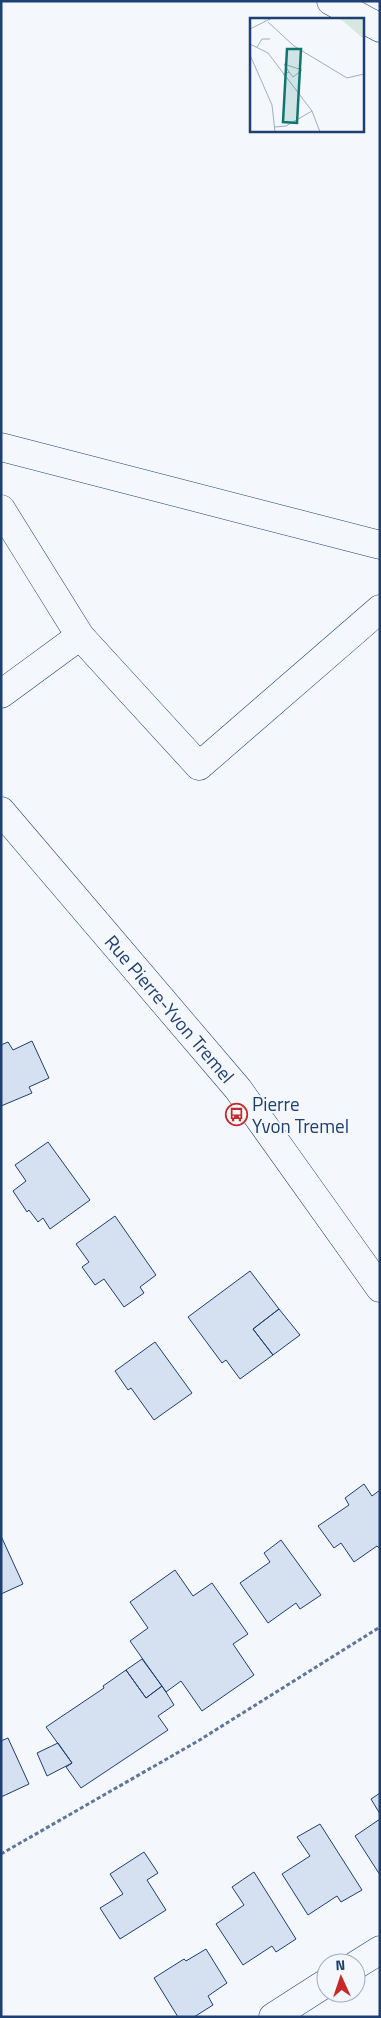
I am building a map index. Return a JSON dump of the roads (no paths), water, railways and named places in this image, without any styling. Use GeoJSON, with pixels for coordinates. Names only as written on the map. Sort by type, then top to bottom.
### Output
{"type":"FeatureCollection","features":[{"type":"Feature","properties":{"kind":"street"},"geometry":{"type":"LineString","coordinates":[[331,1],[362,18]]}},
{"type":"Feature","properties":{"kind":"street"},"geometry":{"type":"LineString","coordinates":[[364,19],[380,28]]}},
{"type":"Feature","properties":{"kind":"street"},"geometry":{"type":"LineString","coordinates":[[1,447],[380,544]]}},
{"type":"Feature","properties":{"kind":"street"},"geometry":{"type":"LineString","coordinates":[[1,509],[80,636],[198,766],[380,608]]}},
{"type":"Feature","properties":{"kind":"street"},"geometry":{"type":"LineString","coordinates":[[1,694],[80,636]]}},
{"type":"Feature","properties":{"kind":"street","name":"Rue Pierre-Yvon Tremel"},"geometry":{"type":"LineString","coordinates":[[1,811],[238,1089],[380,1288]]}},
{"type":"Feature","properties":{"kind":"street"},"geometry":{"type":"LineString","coordinates":[[366,1959],[380,1950]]}},
{"type":"Feature","properties":{"kind":"street"},"geometry":{"type":"LineString","coordinates":[[273,2017],[316,1989]]}},
{"type":"Feature","properties":{"kind":"place","name":"Pierre Yvon Tremel"},"geometry":{"type":"Point","coordinates":[236,1115]}}]}
